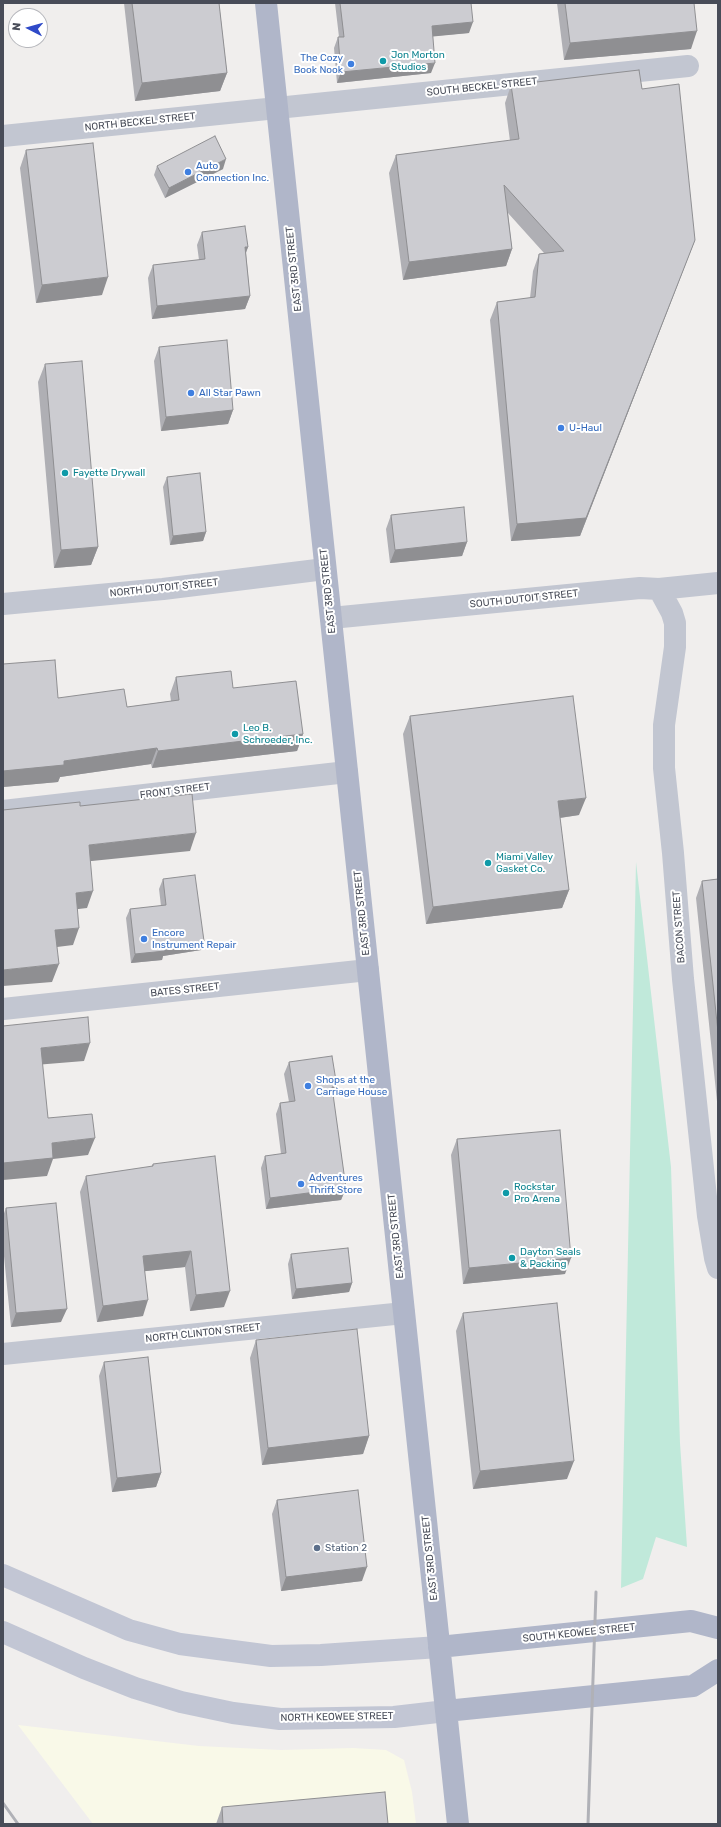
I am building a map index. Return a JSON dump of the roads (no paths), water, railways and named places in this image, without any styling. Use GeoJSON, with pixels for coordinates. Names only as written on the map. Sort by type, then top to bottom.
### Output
{"type":"FeatureCollection","features":[{"type":"Feature","properties":{"kind":"main road","name":"EAST 3RD STREET"},"geometry":{"type":"LineString","coordinates":[[266,3],[458,1824]]}},
{"type":"Feature","properties":{"kind":"main road"},"geometry":{"type":"LineString","coordinates":[[3,1575],[129,1630],[180,1644],[271,1656],[321,1656],[439,1648]]}},
{"type":"Feature","properties":{"kind":"main road","name":"SOUTH KEOWEE STREET"},"geometry":{"type":"LineString","coordinates":[[439,1648],[691,1622],[718,1628]]}},
{"type":"Feature","properties":{"kind":"main road","name":"NORTH KEOWEE STREET"},"geometry":{"type":"LineString","coordinates":[[3,1632],[84,1668],[135,1688],[181,1702],[233,1713],[280,1719],[394,1716],[446,1711]]}},
{"type":"Feature","properties":{"kind":"main road"},"geometry":{"type":"LineString","coordinates":[[446,1711],[693,1686],[718,1670]]}},
{"type":"Feature","properties":{"kind":"street","name":"SOUTH BECKEL STREET"},"geometry":{"type":"LineString","coordinates":[[277,109],[688,66]]}},
{"type":"Feature","properties":{"kind":"street","name":"NORTH BECKEL STREET"},"geometry":{"type":"LineString","coordinates":[[3,136],[119,123],[277,109]]}},
{"type":"Feature","properties":{"kind":"street","name":"NORTH DUTOIT STREET"},"geometry":{"type":"LineString","coordinates":[[3,604],[163,589],[325,570]]}},
{"type":"Feature","properties":{"kind":"street","name":"SOUTH DUTOIT STREET"},"geometry":{"type":"LineString","coordinates":[[331,618],[640,588],[659,588],[718,583]]}},
{"type":"Feature","properties":{"kind":"street","name":"BACON STREET"},"geometry":{"type":"LineString","coordinates":[[659,588],[672,613],[675,623],[675,647],[664,725],[664,768],[673,853],[683,979],[708,1216],[718,1268]]}},
{"type":"Feature","properties":{"kind":"street","name":"FRONT STREET"},"geometry":{"type":"LineString","coordinates":[[3,811],[347,772]]}},
{"type":"Feature","properties":{"kind":"street","name":"BATES STREET"},"geometry":{"type":"LineString","coordinates":[[3,1009],[368,970]]}},
{"type":"Feature","properties":{"kind":"street","name":"NORTH CLINTON STREET"},"geometry":{"type":"LineString","coordinates":[[3,1354],[404,1313]]}},
{"type":"Feature","properties":{"kind":"railway"},"geometry":{"type":"LineString","coordinates":[[588,1824],[596,1592]]}},
{"type":"Feature","properties":{"kind":"railway"},"geometry":{"type":"LineString","coordinates":[[3,1803],[18,1824]]}},
{"type":"Feature","properties":{"kind":"place","name":"Jon Morton Studios"},"geometry":{"type":"Point","coordinates":[383,61]}},
{"type":"Feature","properties":{"kind":"place","name":"The Cozy Book Nook"},"geometry":{"type":"Point","coordinates":[351,64]}},
{"type":"Feature","properties":{"kind":"place","name":"Auto Connection Inc."},"geometry":{"type":"Point","coordinates":[188,172]}},
{"type":"Feature","properties":{"kind":"place","name":"All Star Pawn"},"geometry":{"type":"Point","coordinates":[191,393]}},
{"type":"Feature","properties":{"kind":"place","name":"U-Haul"},"geometry":{"type":"Point","coordinates":[561,428]}},
{"type":"Feature","properties":{"kind":"place","name":"Fayette Drywall"},"geometry":{"type":"Point","coordinates":[65,473]}},
{"type":"Feature","properties":{"kind":"place","name":"Leo B. Schroeder, Inc."},"geometry":{"type":"Point","coordinates":[235,734]}},
{"type":"Feature","properties":{"kind":"place","name":"Miami Valley Gasket Co."},"geometry":{"type":"Point","coordinates":[488,863]}},
{"type":"Feature","properties":{"kind":"place","name":"Encore Instrument Repair"},"geometry":{"type":"Point","coordinates":[144,939]}},
{"type":"Feature","properties":{"kind":"place","name":"Shops at the Carriage House"},"geometry":{"type":"Point","coordinates":[308,1086]}},
{"type":"Feature","properties":{"kind":"place","name":"Adventures Thrift Store"},"geometry":{"type":"Point","coordinates":[301,1184]}},
{"type":"Feature","properties":{"kind":"place","name":"Rockstar Pro Arena"},"geometry":{"type":"Point","coordinates":[506,1193]}},
{"type":"Feature","properties":{"kind":"place","name":"Dayton Seals & Packing"},"geometry":{"type":"Point","coordinates":[512,1258]}},
{"type":"Feature","properties":{"kind":"place","name":"Station 2"},"geometry":{"type":"Point","coordinates":[317,1548]}}]}
